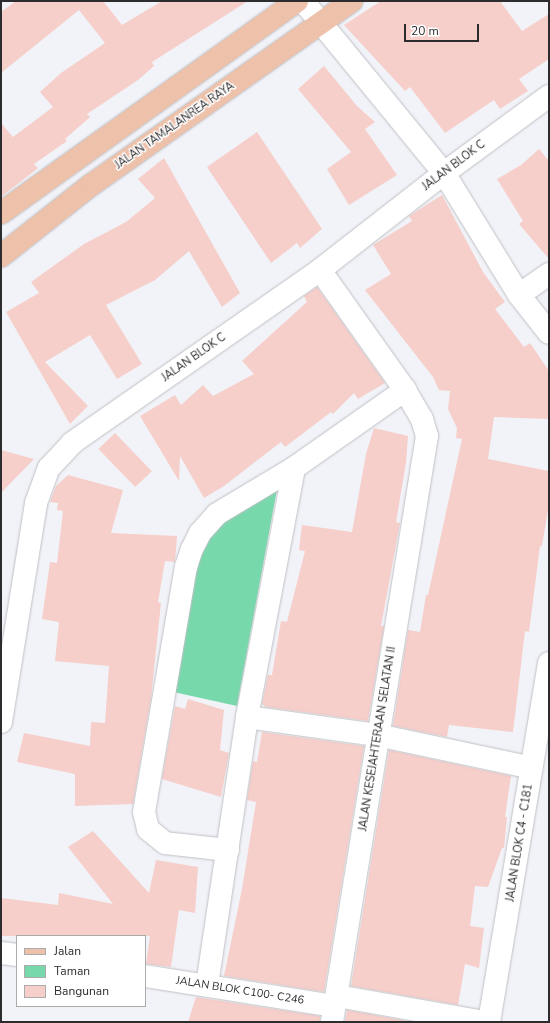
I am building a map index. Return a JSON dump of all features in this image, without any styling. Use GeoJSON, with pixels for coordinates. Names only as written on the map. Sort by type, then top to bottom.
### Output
{"type":"FeatureCollection","features":[{"type":"Feature","properties":{"kind":"main road"},"geometry":{"type":"LineString","coordinates":[[1,213],[297,1]]}},
{"type":"Feature","properties":{"kind":"main road","name":"JALAN TAMALANREA RAYA"},"geometry":{"type":"LineString","coordinates":[[1,256],[92,185],[352,1]]}},
{"type":"Feature","properties":{"kind":"street"},"geometry":{"type":"LineString","coordinates":[[303,1],[320,24],[444,172],[519,295],[549,333]]}},
{"type":"Feature","properties":{"kind":"street","name":"JALAN BLOK C"},"geometry":{"type":"LineString","coordinates":[[1,722],[36,503],[49,468],[72,443],[320,270],[444,172],[549,96]]}},
{"type":"Feature","properties":{"kind":"street","name":"JALAN KESEJAHTERAAN SELATAN II"},"geometry":{"type":"LineString","coordinates":[[320,270],[405,390],[422,419],[427,436],[426,455],[377,735],[359,865],[335,1008]]}},
{"type":"Feature","properties":{"kind":"street"},"geometry":{"type":"LineString","coordinates":[[519,295],[549,274]]}},
{"type":"Feature","properties":{"kind":"street"},"geometry":{"type":"LineString","coordinates":[[228,850],[165,843],[148,828],[144,812],[185,575],[192,549],[208,523],[217,514],[294,468],[405,390]]}},
{"type":"Feature","properties":{"kind":"street"},"geometry":{"type":"LineString","coordinates":[[207,986],[247,717],[294,468]]}},
{"type":"Feature","properties":{"kind":"street","name":"JALAN BLOK C4 - C181"},"geometry":{"type":"LineString","coordinates":[[489,1022],[549,663]]}},
{"type":"Feature","properties":{"kind":"street"},"geometry":{"type":"LineString","coordinates":[[247,717],[377,735],[532,768]]}},
{"type":"Feature","properties":{"kind":"street"},"geometry":{"type":"LineString","coordinates":[[1,952],[16,955]]}},
{"type":"Feature","properties":{"kind":"street","name":"JALAN BLOK C100- C246"},"geometry":{"type":"LineString","coordinates":[[146,976],[335,1008],[485,1022]]}},
{"type":"Feature","properties":{"kind":"green space"},"geometry":{"type":"Polygon","coordinates":[[[278,484],[237,706],[169,691],[192,569],[220,519],[278,484]]]}},
{"type":"Feature","properties":{"kind":"building"},"geometry":{"type":"Polygon","coordinates":[[[16,1],[103,1],[122,25],[162,1],[248,1],[152,62],[154,66],[138,80],[87,114],[90,117],[65,139],[67,141],[34,164],[38,168],[1,197],[1,123],[13,137],[53,107],[40,92],[61,73],[105,43],[79,10],[1,73],[1,12],[16,1]]]}},
{"type":"Feature","properties":{"kind":"building"},"geometry":{"type":"Polygon","coordinates":[[[381,1],[500,1],[522,31],[549,14],[549,59],[519,79],[528,91],[500,109],[494,100],[445,133],[410,87],[405,91],[344,25],[381,1]]]}},
{"type":"Feature","properties":{"kind":"building"},"geometry":{"type":"Polygon","coordinates":[[[324,66],[357,106],[375,122],[365,129],[397,175],[349,205],[327,169],[351,152],[298,89],[324,66]]]}},
{"type":"Feature","properties":{"kind":"building"},"geometry":{"type":"Polygon","coordinates":[[[257,132],[322,229],[300,248],[297,243],[271,263],[207,167],[257,132]]]}},
{"type":"Feature","properties":{"kind":"building"},"geometry":{"type":"Polygon","coordinates":[[[539,149],[549,161],[549,259],[519,224],[523,221],[497,179],[521,165],[539,149]]]}},
{"type":"Feature","properties":{"kind":"building"},"geometry":{"type":"Polygon","coordinates":[[[164,158],[240,293],[222,307],[189,251],[155,280],[106,305],[142,364],[117,379],[90,335],[45,362],[88,406],[70,424],[6,312],[39,293],[31,282],[84,244],[126,222],[155,198],[138,179],[164,158]]]}},
{"type":"Feature","properties":{"kind":"building"},"geometry":{"type":"Polygon","coordinates":[[[442,195],[483,272],[505,302],[495,309],[524,347],[530,343],[549,371],[549,419],[494,417],[488,459],[549,471],[549,504],[542,546],[540,546],[529,632],[525,631],[513,732],[449,725],[447,737],[393,726],[408,630],[420,632],[426,595],[428,595],[462,439],[456,438],[457,428],[448,409],[450,391],[439,390],[433,377],[365,290],[391,274],[373,245],[412,221],[409,216],[442,195]]]}},
{"type":"Feature","properties":{"kind":"building"},"geometry":{"type":"Polygon","coordinates":[[[317,287],[385,383],[358,399],[354,393],[333,414],[331,412],[285,447],[281,442],[224,486],[204,498],[180,456],[179,481],[140,416],[175,395],[181,405],[203,385],[213,396],[254,374],[242,361],[307,302],[304,296],[317,287]]]}},
{"type":"Feature","properties":{"kind":"building"},"geometry":{"type":"Polygon","coordinates":[[[374,428],[408,436],[406,463],[396,522],[400,523],[381,626],[384,626],[368,721],[266,707],[262,704],[268,675],[272,675],[281,621],[287,622],[305,551],[299,550],[302,525],[352,532],[366,454],[374,428]]]}},
{"type":"Feature","properties":{"kind":"building"},"geometry":{"type":"Polygon","coordinates":[[[115,433],[152,471],[135,487],[98,449],[115,433]]]}},
{"type":"Feature","properties":{"kind":"building"},"geometry":{"type":"Polygon","coordinates":[[[1,450],[34,459],[1,493],[1,450]]]}},
{"type":"Feature","properties":{"kind":"building"},"geometry":{"type":"Polygon","coordinates":[[[68,475],[123,490],[111,533],[177,536],[175,562],[165,561],[158,602],[161,603],[151,698],[133,804],[75,806],[75,774],[17,762],[24,733],[90,746],[91,722],[105,723],[109,666],[55,661],[59,622],[42,619],[50,562],[57,563],[63,511],[57,510],[58,503],[50,502],[56,486],[68,475]]]}},
{"type":"Feature","properties":{"kind":"building"},"geometry":{"type":"Polygon","coordinates":[[[188,699],[224,710],[220,750],[229,753],[221,797],[162,779],[175,706],[185,709],[188,699]]]}},
{"type":"Feature","properties":{"kind":"building"},"geometry":{"type":"Polygon","coordinates":[[[262,732],[364,746],[324,992],[224,976],[242,889],[256,802],[247,800],[253,761],[257,762],[262,732]]]}},
{"type":"Feature","properties":{"kind":"building"},"geometry":{"type":"Polygon","coordinates":[[[389,750],[511,776],[505,817],[507,817],[504,848],[502,848],[488,887],[475,886],[470,926],[484,928],[479,968],[465,964],[458,1005],[351,986],[389,750]]]}},
{"type":"Feature","properties":{"kind":"building"},"geometry":{"type":"Polygon","coordinates":[[[93,831],[149,893],[156,860],[198,867],[195,913],[179,910],[171,967],[146,964],[150,936],[146,935],[1,936],[1,898],[58,905],[59,893],[113,904],[68,847],[93,831]]]}},
{"type":"Feature","properties":{"kind":"building"},"geometry":{"type":"Polygon","coordinates":[[[196,997],[320,1016],[320,1022],[188,1022],[196,997]]]}},
{"type":"Feature","properties":{"kind":"building"},"geometry":{"type":"Polygon","coordinates":[[[347,1010],[413,1022],[345,1022],[347,1010]]]}}]}
